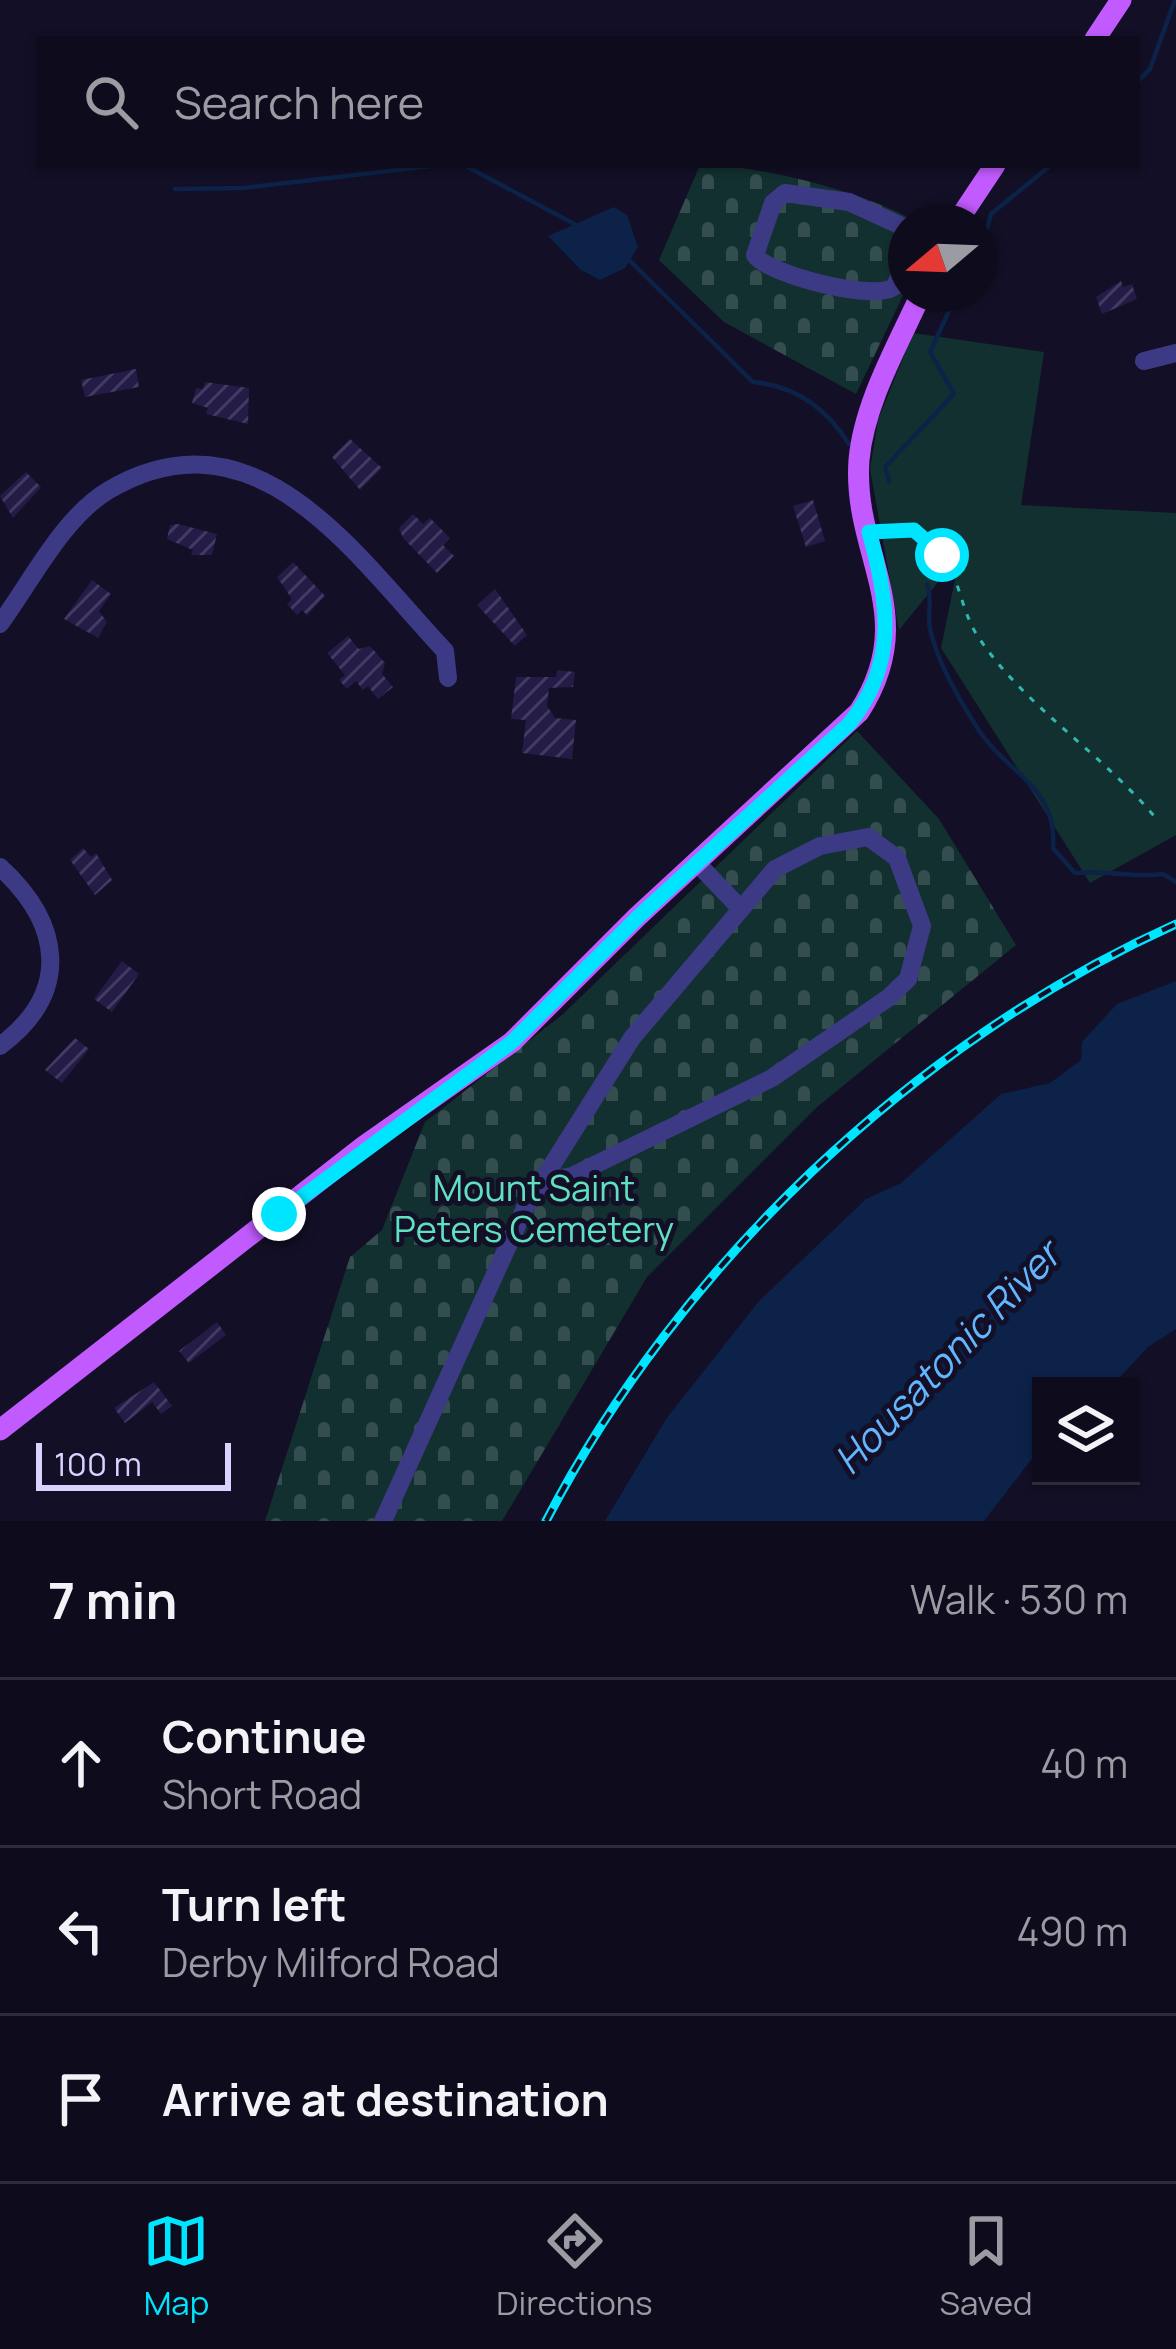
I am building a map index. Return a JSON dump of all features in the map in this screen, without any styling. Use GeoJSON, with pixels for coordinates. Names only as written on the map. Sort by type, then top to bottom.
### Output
{"type":"FeatureCollection","features":[{"type":"Feature","properties":{"kind":"main road"},"geometry":{"type":"LineString","coordinates":[[1097,36],[1121,0]]}},
{"type":"Feature","properties":{"kind":"main road"},"geometry":{"type":"LineString","coordinates":[[968,204],[993,168]]}},
{"type":"Feature","properties":{"kind":"main road"},"geometry":{"type":"LineString","coordinates":[[0,1430],[364,1147],[512,1042],[696,862],[842,731],[869,697],[888,630],[885,589],[859,479],[861,444],[914,312]]}},
{"type":"Feature","properties":{"kind":"street"},"geometry":{"type":"LineString","coordinates":[[888,220],[849,202],[784,193],[773,203],[755,255],[770,269],[876,295],[888,289]]}},
{"type":"Feature","properties":{"kind":"street"},"geometry":{"type":"LineString","coordinates":[[1144,361],[1176,353]]}},
{"type":"Feature","properties":{"kind":"street"},"geometry":{"type":"LineString","coordinates":[[0,624],[80,515],[109,490],[160,471],[223,466],[266,479],[298,496],[445,651],[448,677]]}},
{"type":"Feature","properties":{"kind":"street"},"geometry":{"type":"LineString","coordinates":[[383,1521],[538,1182],[632,1038],[775,869],[820,846],[868,837],[897,858],[922,926],[908,979],[772,1078],[572,1176],[538,1182]]}},
{"type":"Feature","properties":{"kind":"street"},"geometry":{"type":"LineString","coordinates":[[696,862],[741,909]]}},
{"type":"Feature","properties":{"kind":"street"},"geometry":{"type":"LineString","coordinates":[[0,867],[33,901],[43,921],[51,966],[35,1015],[0,1046]]}},
{"type":"Feature","properties":{"kind":"path"},"geometry":{"type":"LineString","coordinates":[[869,532],[914,530],[933,544],[954,569],[974,631],[994,657],[1123,777],[1159,822]]}},
{"type":"Feature","properties":{"kind":"green space"},"geometry":{"type":"Polygon","coordinates":[[[699,168],[738,168],[812,182],[888,208],[888,312],[895,312],[856,394],[724,322],[659,260],[699,168]]]}},
{"type":"Feature","properties":{"kind":"green space"},"geometry":{"type":"Polygon","coordinates":[[[913,333],[1044,352],[1021,505],[1176,513],[1176,835],[1090,883],[941,648],[960,555],[899,630],[870,469],[878,420],[913,333]]]}},
{"type":"Feature","properties":{"kind":"green space","name":"Mount Saint Peters Cemetery"},"geometry":{"type":"Polygon","coordinates":[[[857,731],[939,819],[1016,945],[817,1107],[647,1277],[502,1521],[265,1521],[350,1257],[382,1230],[425,1122],[562,1015],[857,731]]]}},
{"type":"Feature","properties":{"kind":"water"},"geometry":{"type":"Polygon","coordinates":[[[614,207],[627,215],[638,247],[625,268],[600,280],[581,270],[548,236],[614,207]]]}},
{"type":"Feature","properties":{"kind":"water","name":"Housatonic River"},"geometry":{"type":"Polygon","coordinates":[[[1176,981],[1176,1329],[1148,1347],[1120,1377],[1032,1377],[1032,1459],[984,1521],[605,1521],[666,1419],[759,1301],[866,1199],[901,1183],[1001,1094],[1050,1083],[1081,1060],[1082,1042],[1117,1004],[1176,981]]]}},
{"type":"Feature","properties":{"kind":"building"},"geometry":{"type":"Polygon","coordinates":[[[1121,281],[1123,287],[1132,284],[1137,299],[1102,314],[1096,297],[1121,281]]]}},
{"type":"Feature","properties":{"kind":"building"},"geometry":{"type":"Polygon","coordinates":[[[136,369],[139,387],[85,397],[81,380],[136,369]]]}},
{"type":"Feature","properties":{"kind":"building"},"geometry":{"type":"Polygon","coordinates":[[[205,382],[249,388],[248,424],[206,414],[208,408],[192,403],[196,388],[203,389],[205,382]]]}},
{"type":"Feature","properties":{"kind":"building"},"geometry":{"type":"Polygon","coordinates":[[[350,439],[382,468],[360,490],[332,457],[350,439]]]}},
{"type":"Feature","properties":{"kind":"building"},"geometry":{"type":"Polygon","coordinates":[[[26,472],[41,487],[13,518],[0,496],[26,472]]]}},
{"type":"Feature","properties":{"kind":"building"},"geometry":{"type":"Polygon","coordinates":[[[813,500],[825,541],[806,547],[793,506],[813,500]]]}},
{"type":"Feature","properties":{"kind":"building"},"geometry":{"type":"Polygon","coordinates":[[[413,514],[423,524],[430,518],[450,538],[443,545],[454,556],[437,573],[403,538],[399,528],[413,514]]]}},
{"type":"Feature","properties":{"kind":"building"},"geometry":{"type":"Polygon","coordinates":[[[170,525],[217,534],[212,555],[191,555],[193,550],[167,539],[170,525]]]}},
{"type":"Feature","properties":{"kind":"building"},"geometry":{"type":"Polygon","coordinates":[[[293,562],[325,596],[307,615],[302,610],[297,615],[287,604],[292,599],[277,577],[293,562]]]}},
{"type":"Feature","properties":{"kind":"building"},"geometry":{"type":"Polygon","coordinates":[[[92,580],[111,594],[99,611],[107,622],[98,638],[64,619],[92,580]]]}},
{"type":"Feature","properties":{"kind":"building"},"geometry":{"type":"Polygon","coordinates":[[[495,589],[527,635],[515,646],[477,605],[495,589]]]}},
{"type":"Feature","properties":{"kind":"building"},"geometry":{"type":"Polygon","coordinates":[[[348,636],[359,649],[370,646],[385,663],[382,674],[393,687],[378,699],[368,686],[363,690],[356,681],[347,689],[339,680],[345,675],[327,653],[348,636]]]}},
{"type":"Feature","properties":{"kind":"building"},"geometry":{"type":"Polygon","coordinates":[[[557,670],[575,672],[573,687],[549,688],[547,706],[555,718],[576,720],[572,759],[522,753],[526,720],[511,719],[516,677],[556,677],[557,670]]]}},
{"type":"Feature","properties":{"kind":"building"},"geometry":{"type":"Polygon","coordinates":[[[83,848],[91,857],[96,853],[112,880],[95,895],[70,860],[83,848]]]}},
{"type":"Feature","properties":{"kind":"building"},"geometry":{"type":"Polygon","coordinates":[[[122,961],[139,974],[112,1012],[94,999],[122,961]]]}},
{"type":"Feature","properties":{"kind":"building"},"geometry":{"type":"Polygon","coordinates":[[[75,1038],[89,1049],[62,1083],[45,1070],[75,1038]]]}},
{"type":"Feature","properties":{"kind":"building"},"geometry":{"type":"Polygon","coordinates":[[[217,1322],[226,1335],[189,1363],[179,1351],[217,1322]]]}},
{"type":"Feature","properties":{"kind":"building"},"geometry":{"type":"Polygon","coordinates":[[[154,1382],[172,1406],[161,1414],[152,1402],[125,1423],[114,1408],[154,1382]]]}},
{"type":"Feature","properties":{"kind":"waterway"},"geometry":{"type":"LineString","coordinates":[[1140,79],[1150,69],[1175,0]]}},
{"type":"Feature","properties":{"kind":"waterway"},"geometry":{"type":"LineString","coordinates":[[175,189],[243,188],[414,168]]}},
{"type":"Feature","properties":{"kind":"waterway"},"geometry":{"type":"LineString","coordinates":[[470,168],[580,227]]}},
{"type":"Feature","properties":{"kind":"waterway"},"geometry":{"type":"LineString","coordinates":[[996,210],[1047,168]]}},
{"type":"Feature","properties":{"kind":"waterway"},"geometry":{"type":"LineString","coordinates":[[630,261],[753,382],[783,388],[809,401],[849,444]]}},
{"type":"Feature","properties":{"kind":"waterway"},"geometry":{"type":"LineString","coordinates":[[889,481],[885,467],[954,394],[930,352],[949,312]]}},
{"type":"Feature","properties":{"kind":"waterway"},"geometry":{"type":"LineString","coordinates":[[927,584],[930,629],[944,668],[978,729],[1039,795],[1052,827],[1053,848],[1075,873],[1163,874],[1176,882]]}},
{"type":"Feature","properties":{"kind":"railway"},"geometry":{"type":"LineString","coordinates":[[546,1521],[600,1427],[664,1337],[734,1251],[812,1171],[896,1098],[985,1031],[1079,973],[1176,924]]}},
{"type":"Feature","properties":{"kind":"route"},"geometry":{"type":"LineString","coordinates":[[279,1214],[512,1042],[696,862],[849,724],[874,686],[888,630],[885,589],[869,532],[914,530],[942,555]]}}]}
